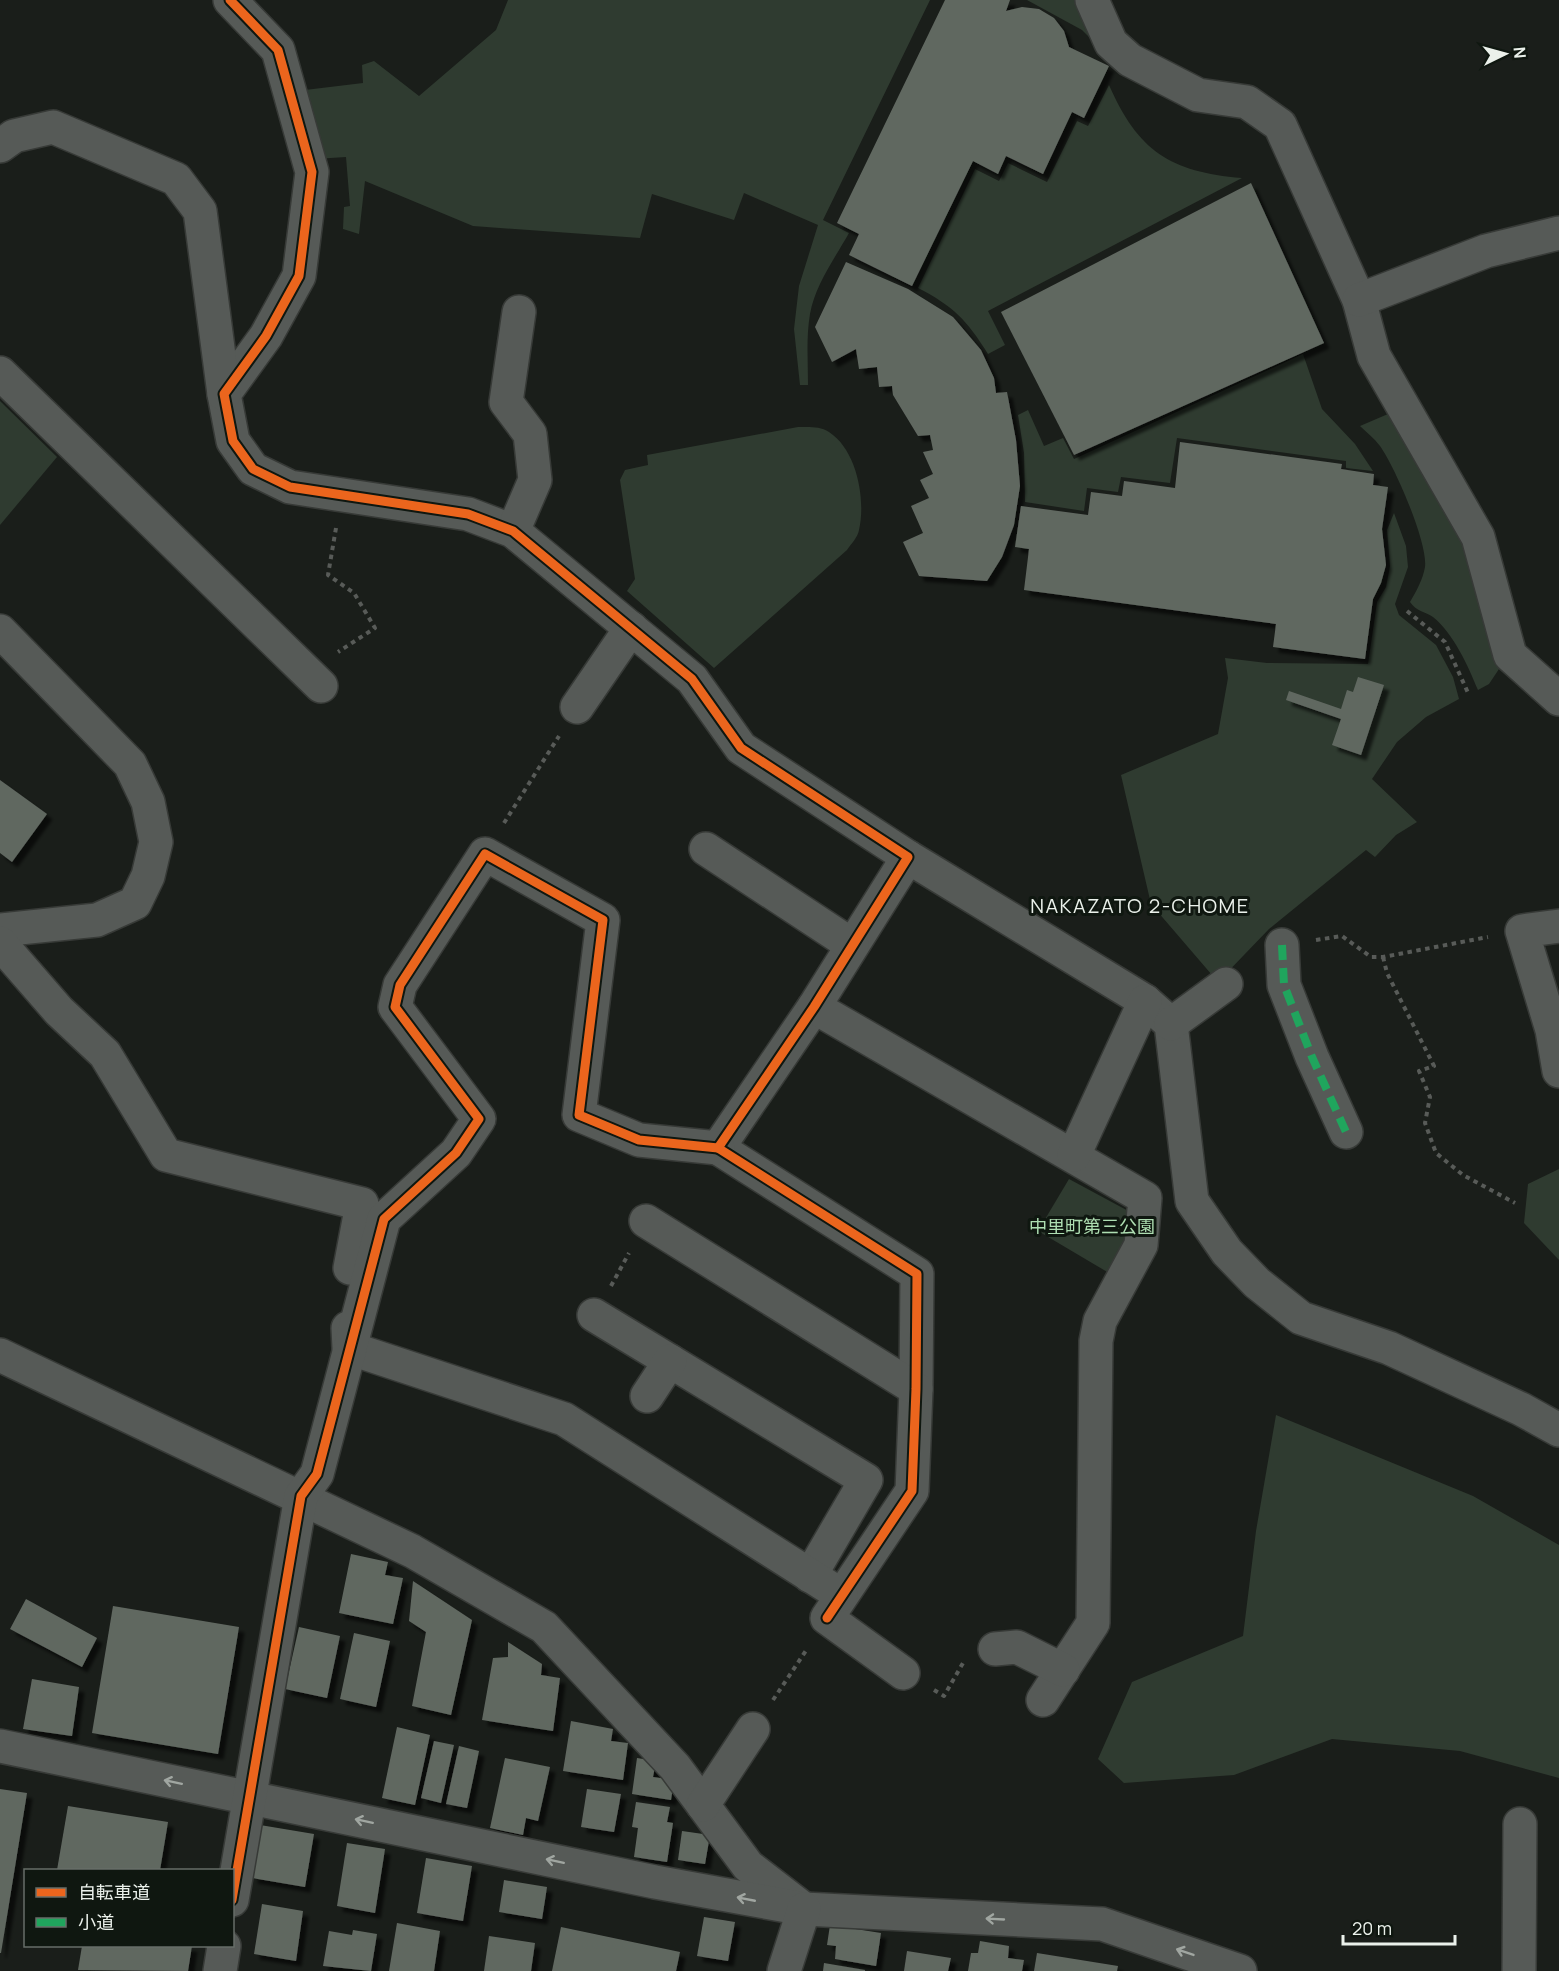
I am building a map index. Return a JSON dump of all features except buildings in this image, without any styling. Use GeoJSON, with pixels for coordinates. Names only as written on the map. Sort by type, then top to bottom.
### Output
{"type":"FeatureCollection","features":[{"type":"Feature","properties":{"kind":"street"},"geometry":{"type":"LineString","coordinates":[[224,394],[266,336],[299,276],[312,172],[278,50],[230,0]]}},
{"type":"Feature","properties":{"kind":"street"},"geometry":{"type":"LineString","coordinates":[[1092,0],[1111,43],[1130,60],[1198,95],[1247,102],[1280,125],[1359,300],[1374,356],[1478,537],[1510,655],[1559,699]]}},
{"type":"Feature","properties":{"kind":"street"},"geometry":{"type":"LineString","coordinates":[[0,146],[14,136],[53,127],[176,179],[201,211],[224,394],[233,441],[253,469],[290,487],[468,514],[513,531],[692,679],[741,748],[908,857],[1145,1001],[1171,1024],[1192,1202],[1227,1252],[1249,1276],[1301,1318],[1389,1348],[1521,1409],[1559,1430]]}},
{"type":"Feature","properties":{"kind":"street"},"geometry":{"type":"LineString","coordinates":[[1359,300],[1486,251],[1559,233]]}},
{"type":"Feature","properties":{"kind":"street"},"geometry":{"type":"LineString","coordinates":[[513,531],[535,480],[530,434],[506,402],[519,312]]}},
{"type":"Feature","properties":{"kind":"street"},"geometry":{"type":"LineString","coordinates":[[0,373],[314,679]]}},
{"type":"Feature","properties":{"kind":"street"},"geometry":{"type":"LineString","coordinates":[[577,707],[631,628]]}},
{"type":"Feature","properties":{"kind":"street"},"geometry":{"type":"LineString","coordinates":[[0,631],[130,764],[148,802],[156,843],[148,876],[135,903],[98,920],[0,930]]}},
{"type":"Feature","properties":{"kind":"street"},"geometry":{"type":"LineString","coordinates":[[706,849],[852,945]]}},
{"type":"Feature","properties":{"kind":"street"},"geometry":{"type":"LineString","coordinates":[[234,1889],[301,1496],[317,1474],[384,1219],[456,1153],[479,1119],[396,1007],[400,985],[485,854],[603,920],[579,1115],[639,1140],[718,1148],[916,1274],[916,1389],[912,1491],[834,1607]]}},
{"type":"Feature","properties":{"kind":"street"},"geometry":{"type":"LineString","coordinates":[[718,1148],[814,1007],[908,857]]}},
{"type":"Feature","properties":{"kind":"street"},"geometry":{"type":"LineString","coordinates":[[1559,926],[1521,931],[1552,1030],[1559,1071]]}},
{"type":"Feature","properties":{"kind":"street"},"geometry":{"type":"LineString","coordinates":[[0,943],[59,1011],[105,1054],[166,1155],[362,1204],[347,1284],[349,1348]]}},
{"type":"Feature","properties":{"kind":"street"},"geometry":{"type":"LineString","coordinates":[[1282,945],[1284,985],[1312,1057],[1346,1132]]}},
{"type":"Feature","properties":{"kind":"street"},"geometry":{"type":"LineString","coordinates":[[1171,1024],[1226,984]]}},
{"type":"Feature","properties":{"kind":"street"},"geometry":{"type":"LineString","coordinates":[[1074,1155],[1145,1001]]}},
{"type":"Feature","properties":{"kind":"street"},"geometry":{"type":"LineString","coordinates":[[814,1007],[1146,1198],[1141,1245],[1100,1321],[1096,1341],[1093,1623],[1043,1700]]}},
{"type":"Feature","properties":{"kind":"street"},"geometry":{"type":"LineString","coordinates":[[646,1221],[916,1389]]}},
{"type":"Feature","properties":{"kind":"street"},"geometry":{"type":"LineString","coordinates":[[594,1315],[866,1480],[810,1576]]}},
{"type":"Feature","properties":{"kind":"street"},"geometry":{"type":"LineString","coordinates":[[349,1348],[619,1439],[810,1576],[834,1607],[903,1673]]}},
{"type":"Feature","properties":{"kind":"street"},"geometry":{"type":"LineString","coordinates":[[0,1355],[301,1496],[412,1551],[544,1627],[675,1767],[748,1866],[804,1909]]}},
{"type":"Feature","properties":{"kind":"street"},"geometry":{"type":"LineString","coordinates":[[647,1396],[670,1361]]}},
{"type":"Feature","properties":{"kind":"street"},"geometry":{"type":"LineString","coordinates":[[995,1649],[1017,1647],[1063,1670]]}},
{"type":"Feature","properties":{"kind":"street"},"geometry":{"type":"LineString","coordinates":[[703,1805],[753,1729]]}},
{"type":"Feature","properties":{"kind":"street"},"geometry":{"type":"LineString","coordinates":[[0,1746],[655,1882],[804,1909],[1102,1924],[1240,1971]]}},
{"type":"Feature","properties":{"kind":"street"},"geometry":{"type":"LineString","coordinates":[[1519,1971],[1520,1824]]}},
{"type":"Feature","properties":{"kind":"street"},"geometry":{"type":"LineString","coordinates":[[784,1971],[804,1909]]}},
{"type":"Feature","properties":{"kind":"street"},"geometry":{"type":"LineString","coordinates":[[220,1971],[224,1947]]}},
{"type":"Feature","properties":{"kind":"path"},"geometry":{"type":"LineString","coordinates":[[314,679],[375,628],[354,593],[328,575],[337,524]]}},
{"type":"Feature","properties":{"kind":"path"},"geometry":{"type":"LineString","coordinates":[[1407,611],[1444,642],[1469,695]]}},
{"type":"Feature","properties":{"kind":"path"},"geometry":{"type":"LineString","coordinates":[[485,854],[577,707]]}},
{"type":"Feature","properties":{"kind":"path"},"geometry":{"type":"LineString","coordinates":[[1282,945],[1342,936],[1371,957],[1383,957],[1521,931]]}},
{"type":"Feature","properties":{"kind":"path"},"geometry":{"type":"LineString","coordinates":[[1383,957],[1387,973],[1434,1066],[1419,1071],[1430,1097],[1425,1123],[1436,1153],[1464,1175],[1515,1203]]}},
{"type":"Feature","properties":{"kind":"path"},"geometry":{"type":"LineString","coordinates":[[594,1315],[646,1221]]}},
{"type":"Feature","properties":{"kind":"path"},"geometry":{"type":"LineString","coordinates":[[753,1729],[834,1607]]}},
{"type":"Feature","properties":{"kind":"path"},"geometry":{"type":"LineString","coordinates":[[903,1673],[944,1696],[969,1654],[995,1649]]}},
{"type":"Feature","properties":{"kind":"green space"},"geometry":{"type":"Polygon","coordinates":[[[508,0],[930,0],[823,220],[849,233],[826,272],[816,293],[810,314],[808,385],[800,385],[794,329],[799,286],[818,225],[744,193],[734,220],[652,194],[640,238],[473,226],[365,181],[359,234],[343,229],[344,207],[350,206],[346,157],[315,159],[305,90],[363,83],[362,65],[374,61],[419,96],[496,30],[508,0]]]}},
{"type":"Feature","properties":{"kind":"green space"},"geometry":{"type":"Polygon","coordinates":[[[1027,0],[1080,0],[1106,54],[1082,30],[1027,0]]]}},
{"type":"Feature","properties":{"kind":"green space"},"geometry":{"type":"Polygon","coordinates":[[[1109,85],[1132,127],[1159,154],[1195,170],[1242,178],[988,311],[1005,345],[988,354],[958,315],[941,301],[918,288],[975,169],[999,181],[1008,163],[1047,182],[1077,121],[1088,126],[1109,85]]]}},
{"type":"Feature","properties":{"kind":"green space"},"geometry":{"type":"Polygon","coordinates":[[[1303,354],[1322,409],[1355,444],[1373,471],[1346,468],[1346,461],[1177,438],[1170,483],[1121,477],[1118,492],[1087,488],[1084,511],[1025,502],[1024,453],[1018,415],[1028,410],[1044,446],[1063,438],[1074,459],[1303,354]]]}},
{"type":"Feature","properties":{"kind":"green space"},"geometry":{"type":"Polygon","coordinates":[[[0,401],[57,457],[0,525],[0,401]]]}},
{"type":"Feature","properties":{"kind":"green space"},"geometry":{"type":"Polygon","coordinates":[[[1388,414],[1438,490],[1467,548],[1501,666],[1489,684],[1478,690],[1454,641],[1441,624],[1433,617],[1418,610],[1410,602],[1421,581],[1425,567],[1421,541],[1402,487],[1386,456],[1378,443],[1360,426],[1388,414]]]}},
{"type":"Feature","properties":{"kind":"green space"},"geometry":{"type":"Polygon","coordinates":[[[798,427],[826,430],[839,440],[853,463],[861,505],[858,533],[847,550],[714,668],[627,591],[635,579],[620,480],[625,470],[648,465],[647,455],[798,427]]]}},
{"type":"Feature","properties":{"kind":"green space"},"geometry":{"type":"Polygon","coordinates":[[[1394,513],[1406,546],[1408,567],[1395,604],[1399,615],[1436,645],[1453,677],[1459,699],[1426,717],[1397,742],[1372,779],[1417,822],[1396,835],[1375,857],[1366,850],[1269,929],[1218,982],[1151,904],[1121,775],[1218,734],[1228,678],[1225,658],[1267,663],[1368,664],[1377,602],[1386,587],[1390,566],[1387,530],[1394,513]]]}},
{"type":"Feature","properties":{"kind":"green space"},"geometry":{"type":"Polygon","coordinates":[[[1559,1169],[1559,1260],[1524,1223],[1528,1184],[1559,1169]]]}},
{"type":"Feature","properties":{"kind":"green space","name":"中里町第三公園"},"geometry":{"type":"Polygon","coordinates":[[[1069,1179],[1132,1213],[1129,1237],[1109,1273],[1038,1231],[1069,1179]]]}},
{"type":"Feature","properties":{"kind":"green space"},"geometry":{"type":"Polygon","coordinates":[[[1276,1415],[1473,1496],[1559,1545],[1559,1778],[1460,1751],[1332,1739],[1234,1775],[1124,1783],[1098,1759],[1132,1682],[1243,1636],[1256,1531],[1276,1415]]]}},
{"type":"Feature","properties":{"kind":"marked path"},"geometry":{"type":"LineString","coordinates":[[1282,945],[1284,985],[1312,1057],[1346,1132]]}},
{"type":"Feature","properties":{"kind":"cycle path"},"geometry":{"type":"LineString","coordinates":[[230,0],[278,50],[312,172],[299,276],[266,336],[224,394],[233,441],[253,469],[290,487],[468,514],[513,531],[692,679],[741,748],[908,857],[814,1007],[718,1148],[917,1274],[912,1491],[827,1618]]}},
{"type":"Feature","properties":{"kind":"cycle path"},"geometry":{"type":"LineString","coordinates":[[234,1888],[301,1496],[317,1474],[384,1219],[456,1153],[479,1119],[395,1007],[400,985],[485,854],[603,920],[579,1115],[639,1140],[718,1148]]}},
{"type":"Feature","properties":{"kind":"district","name":"NAKAZATO 2-CHOME"},"geometry":{"type":"Point","coordinates":[1140,906]}}]}
